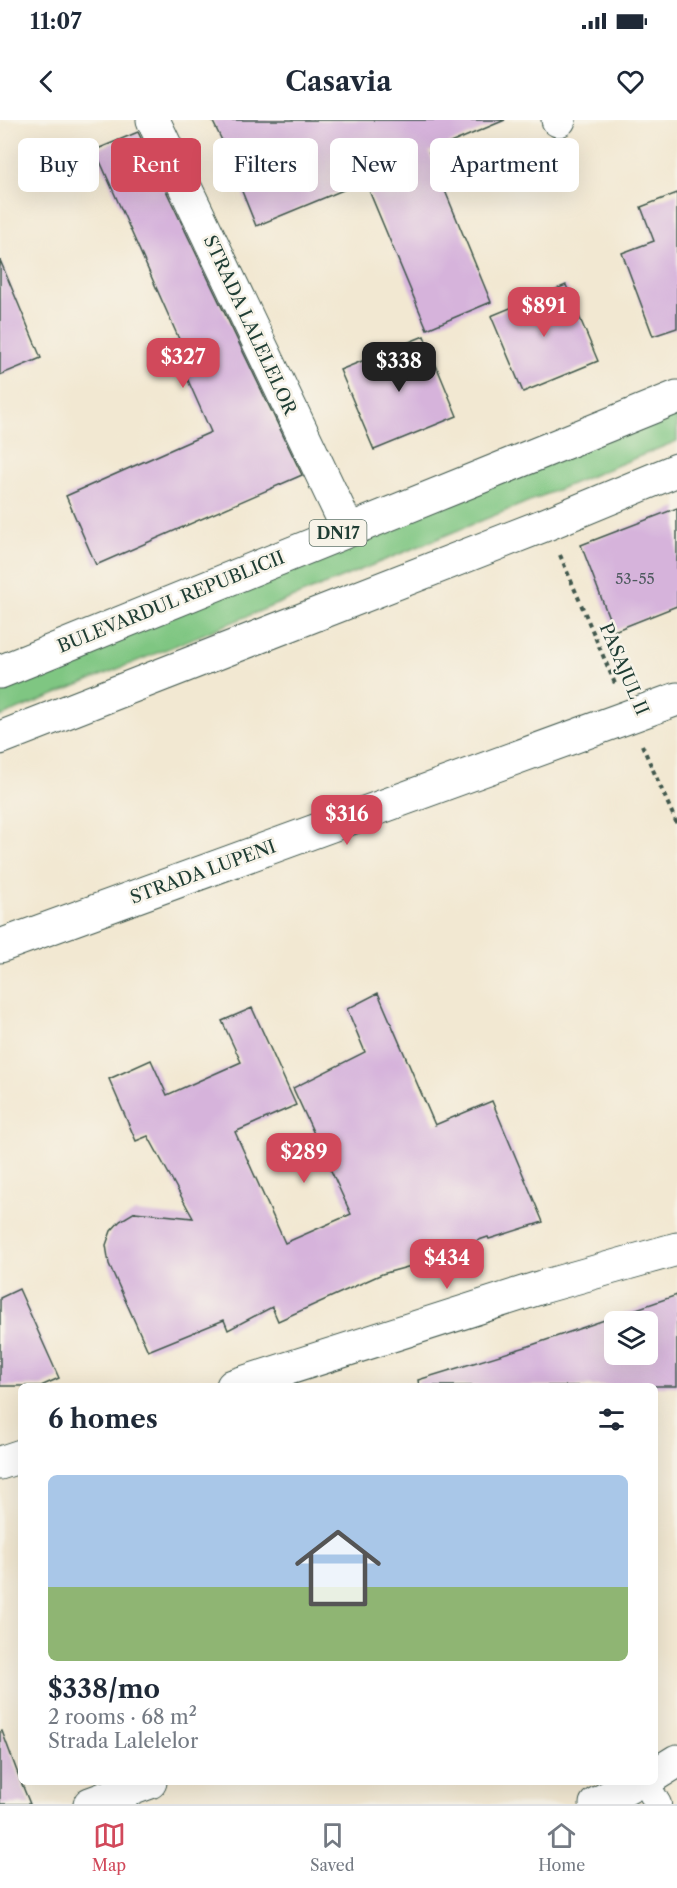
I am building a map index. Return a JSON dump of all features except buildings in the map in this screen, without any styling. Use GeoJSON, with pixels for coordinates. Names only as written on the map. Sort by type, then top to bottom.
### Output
{"type":"FeatureCollection","features":[{"type":"Feature","properties":{"kind":"street","name":"STRADA LALELELOR"},"geometry":{"type":"LineString","coordinates":[[153,120],[348,529]]}},
{"type":"Feature","properties":{"kind":"street","name":"BULEVARDUL REPUBLICII"},"geometry":{"type":"LineString","coordinates":[[0,672],[677,397]]}},
{"type":"Feature","properties":{"kind":"street"},"geometry":{"type":"LineString","coordinates":[[0,738],[547,524],[677,470]]}},
{"type":"Feature","properties":{"kind":"street","name":"STRADA LUPENI"},"geometry":{"type":"LineString","coordinates":[[0,946],[677,699]]}},
{"type":"Feature","properties":{"kind":"street"},"geometry":{"type":"LineString","coordinates":[[242,1383],[542,1287],[677,1249]]}},
{"type":"Feature","properties":{"kind":"street"},"geometry":{"type":"LineString","coordinates":[[0,1463],[18,1457]]}},
{"type":"Feature","properties":{"kind":"street"},"geometry":{"type":"LineString","coordinates":[[90,1804],[142,1785]]}},
{"type":"Feature","properties":{"kind":"street"},"geometry":{"type":"LineString","coordinates":[[596,1804],[639,1785]]}},
{"type":"Feature","properties":{"kind":"path","name":"PASAJUL II"},"geometry":{"type":"LineString","coordinates":[[547,524],[677,824]]}},
{"type":"Feature","properties":{"kind":"green space"},"geometry":{"type":"Polygon","coordinates":[[[677,407],[677,441],[0,717],[0,683],[677,407]]]}}]}
